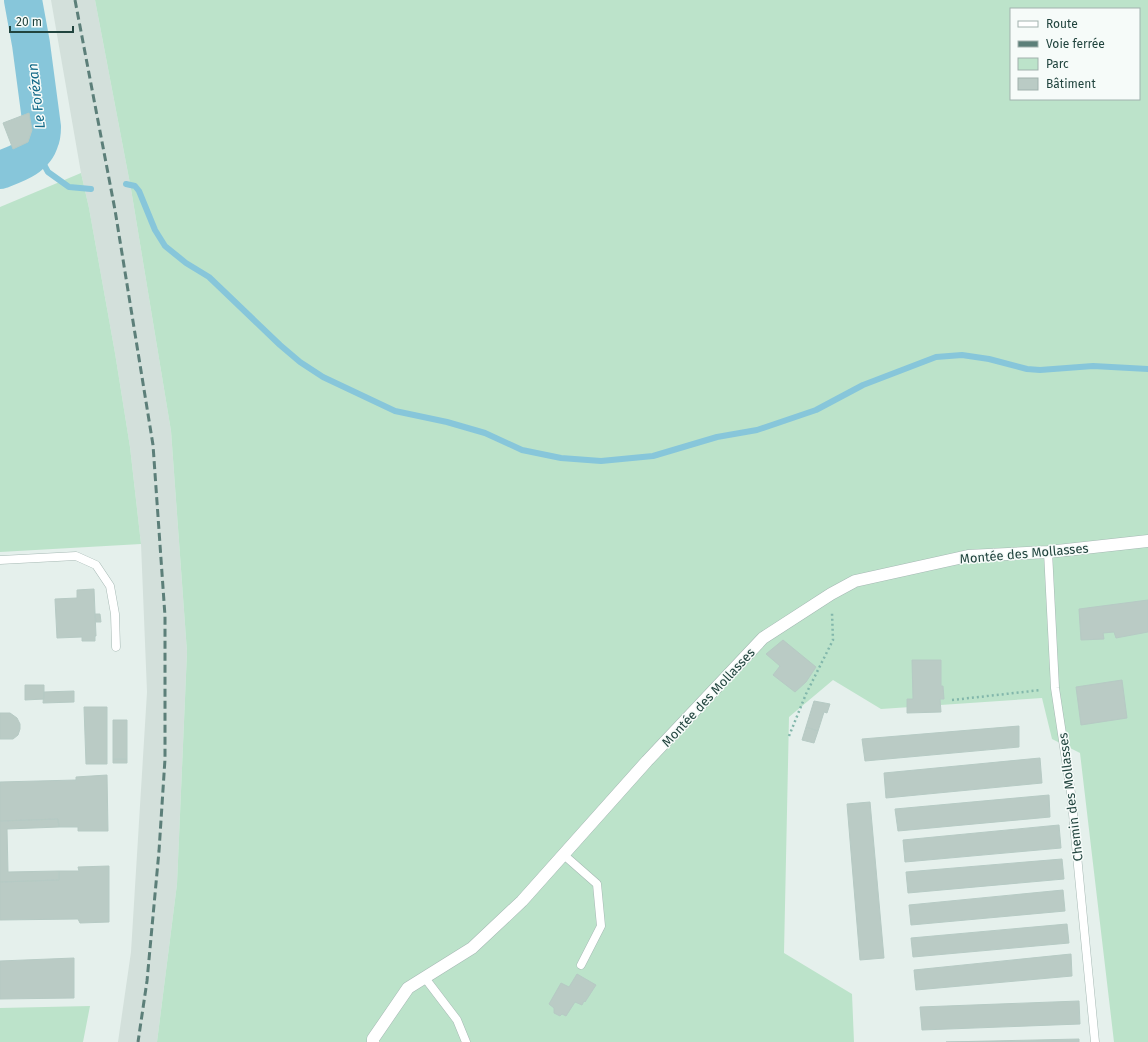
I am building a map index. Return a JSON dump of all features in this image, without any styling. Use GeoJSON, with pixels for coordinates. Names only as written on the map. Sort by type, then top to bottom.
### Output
{"type":"FeatureCollection","features":[{"type":"Feature","properties":{"kind":"street","name":"Montée des Mollasses"},"geometry":{"type":"LineString","coordinates":[[373,1042],[373,1038],[408,988],[472,948],[522,901],[647,761],[763,638],[831,594],[855,581],[968,556],[1048,552],[1148,541]]}},
{"type":"Feature","properties":{"kind":"lane","name":"Chemin des Mollasses"},"geometry":{"type":"LineString","coordinates":[[1048,552],[1055,688],[1071,793],[1095,1042]]}},
{"type":"Feature","properties":{"kind":"lane"},"geometry":{"type":"LineString","coordinates":[[0,560],[76,556],[96,565],[110,586],[115,614],[116,647]]}},
{"type":"Feature","properties":{"kind":"lane"},"geometry":{"type":"LineString","coordinates":[[564,855],[597,884],[601,926],[581,965]]}},
{"type":"Feature","properties":{"kind":"lane"},"geometry":{"type":"LineString","coordinates":[[425,978],[457,1020],[466,1042]]}},
{"type":"Feature","properties":{"kind":"path"},"geometry":{"type":"LineString","coordinates":[[789,736],[806,694],[833,640],[831,594]]}},
{"type":"Feature","properties":{"kind":"path"},"geometry":{"type":"LineString","coordinates":[[952,700],[1055,688]]}},
{"type":"Feature","properties":{"kind":"shaded area"},"geometry":{"type":"Polygon","coordinates":[[[51,0],[95,0],[131,189],[171,431],[187,652],[177,884],[157,1042],[118,1042],[131,952],[147,692],[141,544],[130,447],[115,353],[89,208],[81,173],[51,0]]]}},
{"type":"Feature","properties":{"kind":"green space"},"geometry":{"type":"Polygon","coordinates":[[[95,0],[1148,0],[1148,1042],[1114,1042],[1080,753],[1052,739],[1042,698],[881,709],[833,680],[789,717],[784,953],[852,994],[854,1042],[157,1042],[177,884],[187,652],[171,431],[131,189],[95,0]]]}},
{"type":"Feature","properties":{"kind":"green space"},"geometry":{"type":"Polygon","coordinates":[[[81,173],[89,208],[115,353],[130,447],[141,544],[0,552],[0,207],[81,173]]]}},
{"type":"Feature","properties":{"kind":"green space"},"geometry":{"type":"Polygon","coordinates":[[[90,1006],[83,1042],[0,1042],[0,1008],[90,1006]]]}},
{"type":"Feature","properties":{"kind":"building"},"geometry":{"type":"Polygon","coordinates":[[[29,113],[32,130],[28,142],[13,149],[3,123],[29,113]]]}},
{"type":"Feature","properties":{"kind":"building"},"geometry":{"type":"Polygon","coordinates":[[[94,589],[95,641],[82,641],[82,637],[57,638],[55,599],[77,598],[77,590],[94,589]]]}},
{"type":"Feature","properties":{"kind":"building"},"geometry":{"type":"Polygon","coordinates":[[[1148,600],[1148,632],[1116,638],[1114,632],[1103,633],[1104,639],[1081,640],[1079,609],[1148,600]]]}},
{"type":"Feature","properties":{"kind":"building"},"geometry":{"type":"Polygon","coordinates":[[[95,614],[100,614],[101,622],[96,622],[95,614]]]}},
{"type":"Feature","properties":{"kind":"building"},"geometry":{"type":"Polygon","coordinates":[[[783,640],[816,667],[806,682],[795,692],[773,675],[780,666],[766,654],[783,640]]]}},
{"type":"Feature","properties":{"kind":"building"},"geometry":{"type":"Polygon","coordinates":[[[912,660],[941,660],[941,686],[943,686],[944,699],[940,699],[941,712],[907,713],[907,699],[913,699],[912,660]]]}},
{"type":"Feature","properties":{"kind":"building"},"geometry":{"type":"Polygon","coordinates":[[[1122,680],[1127,718],[1081,725],[1076,687],[1122,680]]]}},
{"type":"Feature","properties":{"kind":"building"},"geometry":{"type":"Polygon","coordinates":[[[25,685],[44,685],[44,699],[25,700],[25,685]]]}},
{"type":"Feature","properties":{"kind":"building"},"geometry":{"type":"Polygon","coordinates":[[[74,691],[74,702],[43,703],[44,692],[74,691]]]}},
{"type":"Feature","properties":{"kind":"building"},"geometry":{"type":"Polygon","coordinates":[[[814,701],[830,704],[827,713],[824,712],[818,731],[806,727],[814,701]]]}},
{"type":"Feature","properties":{"kind":"building"},"geometry":{"type":"Polygon","coordinates":[[[84,707],[107,707],[107,764],[86,764],[84,707]]]}},
{"type":"Feature","properties":{"kind":"building"},"geometry":{"type":"Polygon","coordinates":[[[0,713],[10,713],[17,718],[20,724],[18,735],[13,739],[0,739],[0,713]]]}},
{"type":"Feature","properties":{"kind":"building"},"geometry":{"type":"Polygon","coordinates":[[[113,720],[127,720],[127,759],[113,759],[113,720]]]}},
{"type":"Feature","properties":{"kind":"building"},"geometry":{"type":"Polygon","coordinates":[[[1019,726],[1019,747],[865,761],[862,739],[1019,726]]]}},
{"type":"Feature","properties":{"kind":"building"},"geometry":{"type":"Polygon","coordinates":[[[806,727],[818,731],[814,743],[802,740],[806,727]]]}},
{"type":"Feature","properties":{"kind":"building"},"geometry":{"type":"Polygon","coordinates":[[[1040,758],[1042,783],[886,798],[884,773],[1040,758]]]}},
{"type":"Feature","properties":{"kind":"building"},"geometry":{"type":"Polygon","coordinates":[[[113,759],[127,759],[127,763],[113,763],[113,759]]]}},
{"type":"Feature","properties":{"kind":"building"},"geometry":{"type":"Polygon","coordinates":[[[107,775],[108,831],[78,831],[78,827],[59,827],[58,819],[0,821],[0,782],[76,780],[76,777],[107,775]]]}},
{"type":"Feature","properties":{"kind":"building"},"geometry":{"type":"Polygon","coordinates":[[[1049,795],[1050,817],[898,831],[895,809],[1049,795]]]}},
{"type":"Feature","properties":{"kind":"building"},"geometry":{"type":"Polygon","coordinates":[[[870,802],[884,958],[860,960],[847,804],[870,802]]]}},
{"type":"Feature","properties":{"kind":"building"},"geometry":{"type":"Polygon","coordinates":[[[58,819],[59,827],[7,829],[8,872],[59,871],[59,880],[0,882],[0,821],[58,819]]]}},
{"type":"Feature","properties":{"kind":"building"},"geometry":{"type":"Polygon","coordinates":[[[1059,825],[1061,848],[905,862],[903,840],[1059,825]]]}},
{"type":"Feature","properties":{"kind":"building"},"geometry":{"type":"Polygon","coordinates":[[[1062,859],[1064,879],[908,893],[906,872],[1062,859]]]}},
{"type":"Feature","properties":{"kind":"building"},"geometry":{"type":"Polygon","coordinates":[[[109,866],[109,922],[80,923],[78,919],[0,920],[0,882],[59,880],[59,871],[79,871],[78,867],[109,866]]]}},
{"type":"Feature","properties":{"kind":"building"},"geometry":{"type":"Polygon","coordinates":[[[1063,890],[1065,911],[911,925],[909,905],[1063,890]]]}},
{"type":"Feature","properties":{"kind":"building"},"geometry":{"type":"Polygon","coordinates":[[[1067,924],[1069,943],[913,957],[911,938],[1067,924]]]}},
{"type":"Feature","properties":{"kind":"building"},"geometry":{"type":"Polygon","coordinates":[[[1071,954],[1072,976],[916,990],[914,970],[1071,954]]]}},
{"type":"Feature","properties":{"kind":"building"},"geometry":{"type":"Polygon","coordinates":[[[74,958],[74,998],[0,999],[0,961],[74,958]]]}},
{"type":"Feature","properties":{"kind":"building"},"geometry":{"type":"Polygon","coordinates":[[[577,974],[596,985],[582,1005],[575,1002],[566,1016],[562,1014],[560,1016],[554,1013],[554,1008],[549,1004],[561,983],[569,987],[577,974]]]}},
{"type":"Feature","properties":{"kind":"building"},"geometry":{"type":"Polygon","coordinates":[[[1079,1001],[1080,1024],[922,1030],[920,1007],[1079,1001]]]}},
{"type":"Feature","properties":{"kind":"building"},"geometry":{"type":"Polygon","coordinates":[[[1079,1039],[1079,1042],[946,1042],[1079,1039]]]}},
{"type":"Feature","properties":{"kind":"waterway","name":"Le Forézan"},"geometry":{"type":"LineString","coordinates":[[0,170],[18,163],[29,156],[38,146],[42,134],[31,44],[23,0]]}},
{"type":"Feature","properties":{"kind":"waterway"},"geometry":{"type":"LineString","coordinates":[[36,150],[48,172],[69,187],[91,189]]}},
{"type":"Feature","properties":{"kind":"waterway"},"geometry":{"type":"LineString","coordinates":[[126,184],[135,186],[139,191],[155,230],[165,246],[186,263],[209,277],[280,345],[300,362],[323,377],[395,411],[447,422],[485,433],[522,450],[561,458],[601,461],[653,456],[717,437],[757,430],[816,410],[863,385],[936,357],[962,355],[989,359],[1027,369],[1040,370],[1093,366],[1148,369]]}},
{"type":"Feature","properties":{"kind":"railway"},"geometry":{"type":"LineString","coordinates":[[75,0],[115,210],[153,445],[165,616],[165,759],[159,851],[147,981],[138,1042]]}}]}
